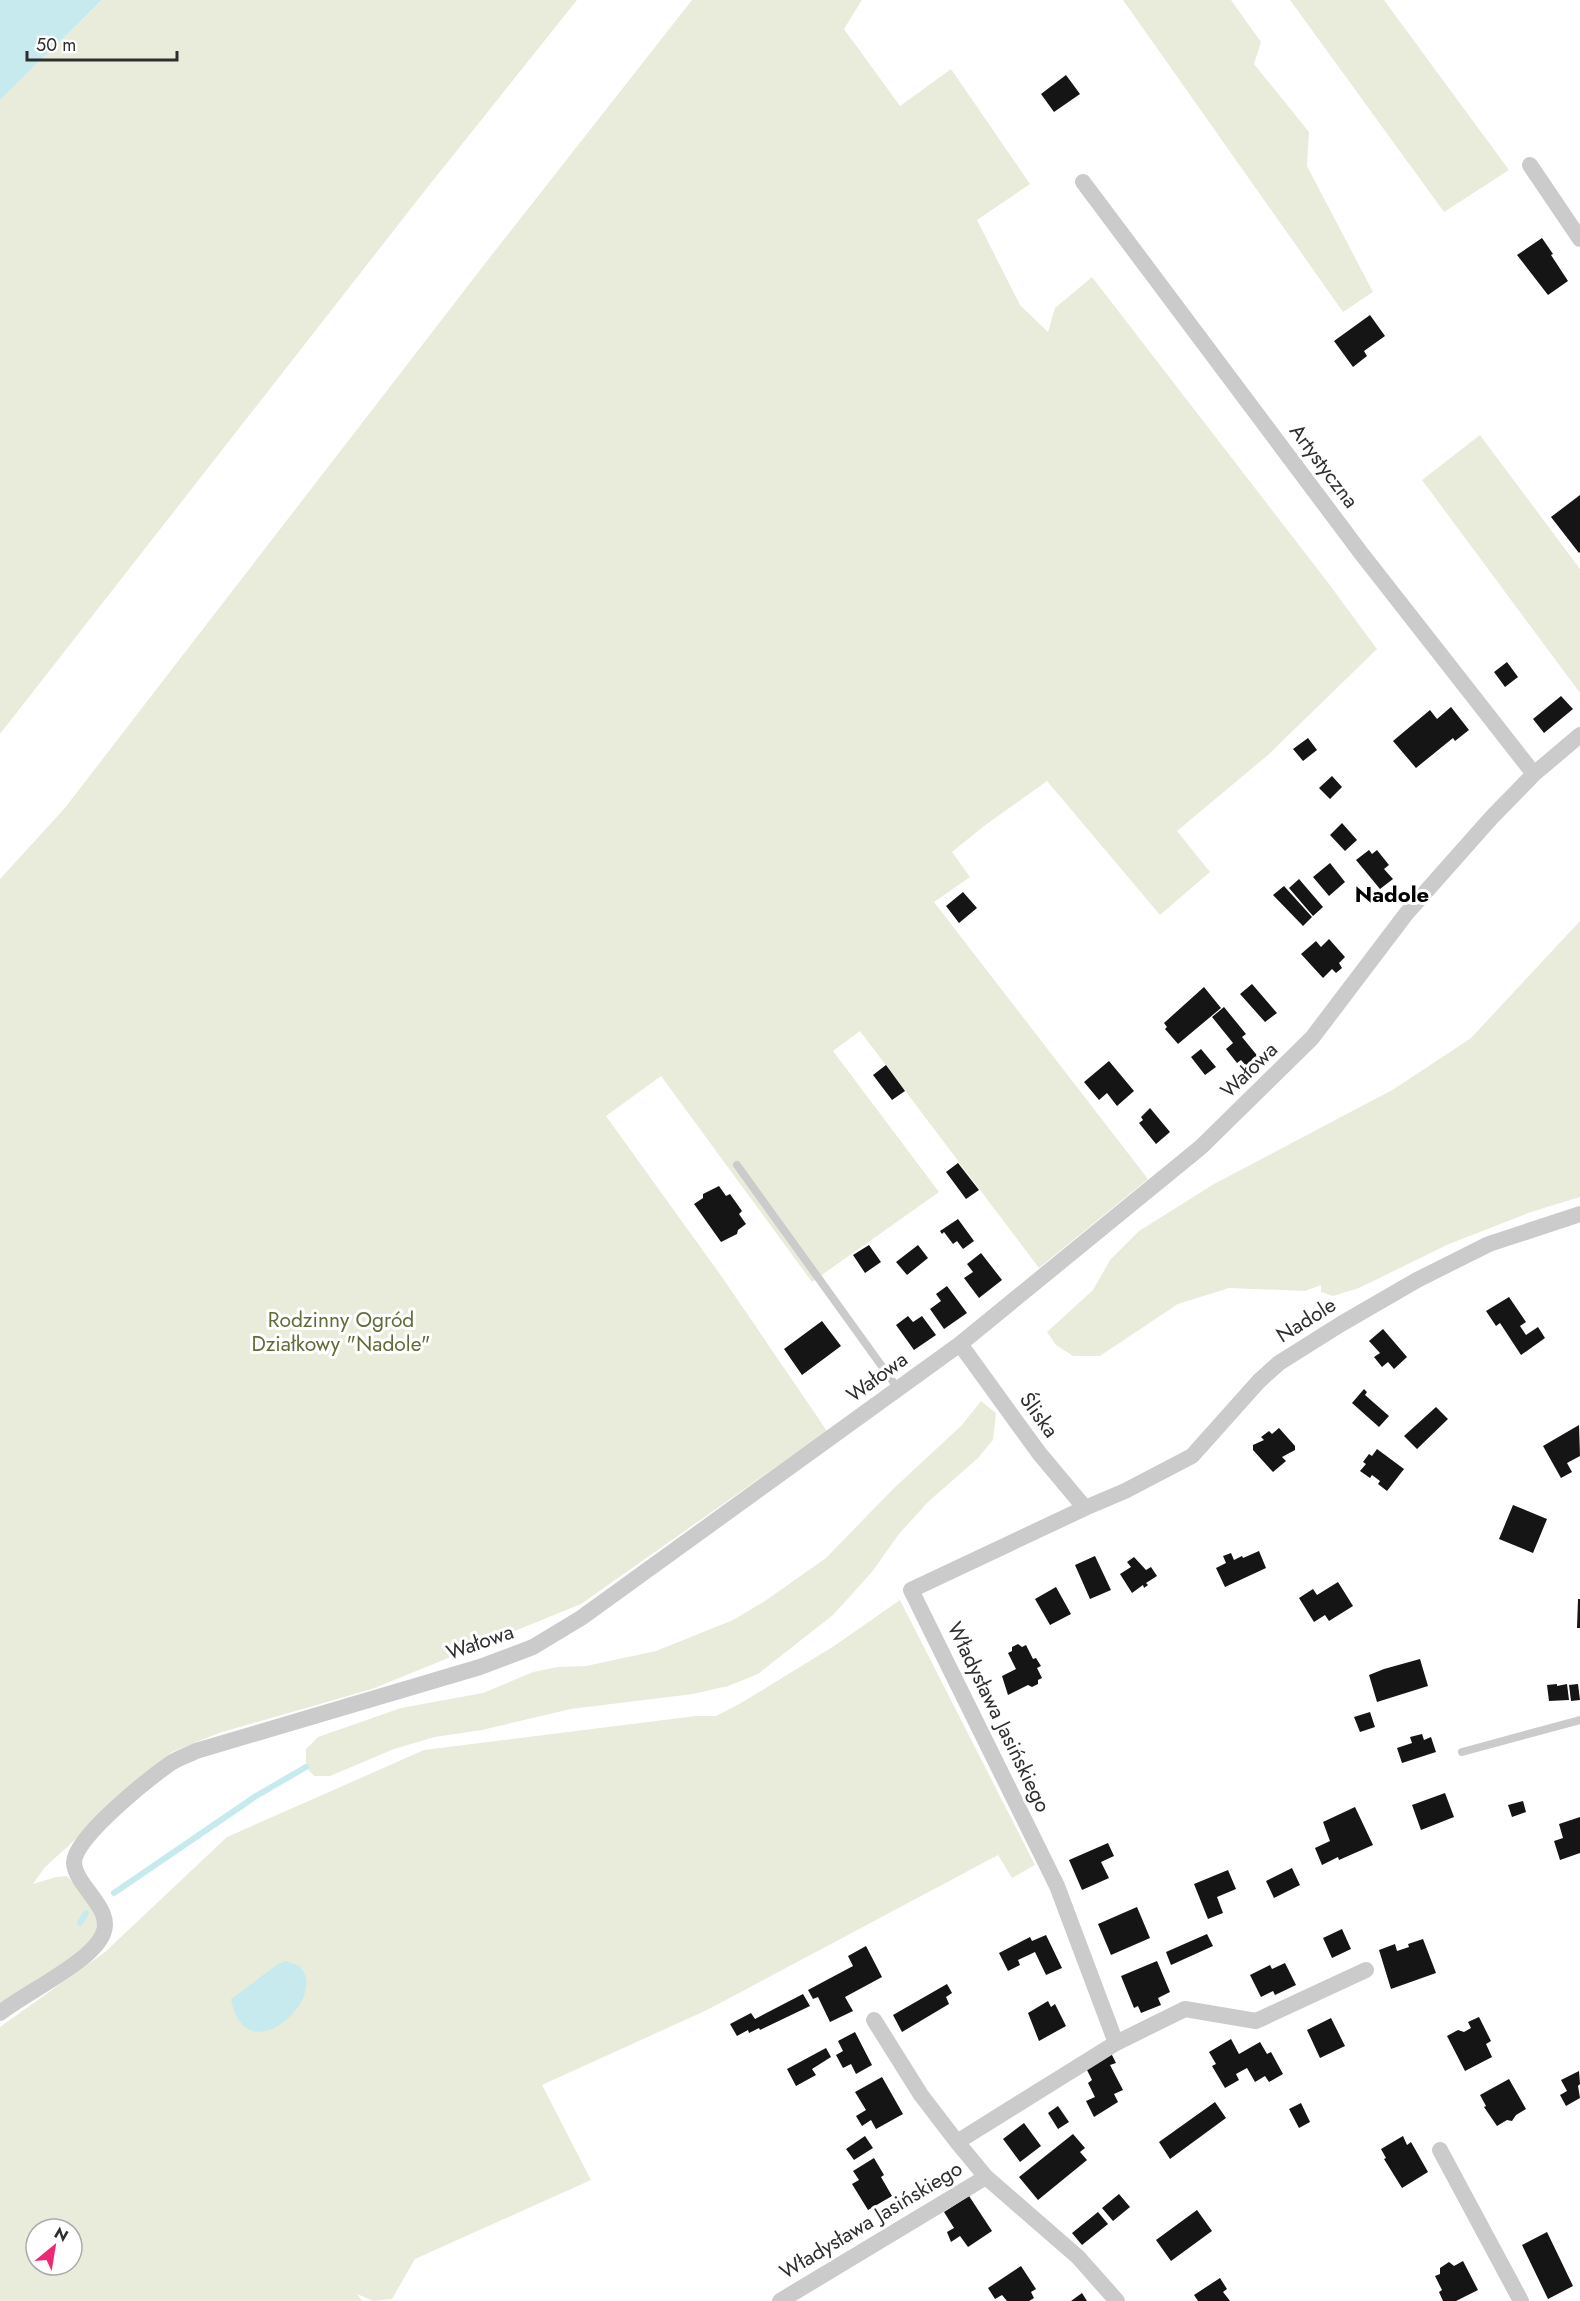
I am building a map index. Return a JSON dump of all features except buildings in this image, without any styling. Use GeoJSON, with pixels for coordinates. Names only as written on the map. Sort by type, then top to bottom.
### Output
{"type":"FeatureCollection","features":[{"type":"Feature","properties":{"kind":"street"},"geometry":{"type":"LineString","coordinates":[[1530,165],[1580,239]]}},
{"type":"Feature","properties":{"kind":"street","name":"Artystyczna"},"geometry":{"type":"LineString","coordinates":[[1083,182],[1361,553],[1534,774]]}},
{"type":"Feature","properties":{"kind":"street","name":"Wałowa"},"geometry":{"type":"LineString","coordinates":[[0,2013],[70,1967],[103,1936],[105,1926],[102,1912],[80,1881],[74,1862],[77,1851],[85,1838],[145,1782],[174,1761],[196,1751],[480,1667],[533,1647],[581,1618],[899,1390],[960,1344],[1201,1147],[1289,1063],[1312,1038],[1406,914],[1447,866],[1534,774],[1580,735]]}},
{"type":"Feature","properties":{"kind":"street","name":"Nadole"},"geometry":{"type":"LineString","coordinates":[[1085,1508],[1125,1491],[1192,1456],[1259,1381],[1279,1363],[1341,1324],[1417,1280],[1490,1244],[1580,1214]]}},
{"type":"Feature","properties":{"kind":"street","name":"Śliska"},"geometry":{"type":"LineString","coordinates":[[960,1344],[1039,1453],[1085,1508]]}},
{"type":"Feature","properties":{"kind":"street","name":"Władysława Jasińskiego"},"geometry":{"type":"LineString","coordinates":[[1085,1508],[911,1590],[1057,1886],[1116,2043]]}},
{"type":"Feature","properties":{"kind":"street","name":"Władysława Jasińskiego"},"geometry":{"type":"LineString","coordinates":[[957,2142],[1116,2043],[1185,2009],[1256,2021],[1366,1970]]}},
{"type":"Feature","properties":{"kind":"street","name":"Władysława Jasińskiego"},"geometry":{"type":"LineString","coordinates":[[874,2020],[921,2095],[986,2176],[1078,2257],[1117,2301]]}},
{"type":"Feature","properties":{"kind":"street"},"geometry":{"type":"LineString","coordinates":[[1440,2150],[1521,2301]]}},
{"type":"Feature","properties":{"kind":"street","name":"Władysława Jasińskiego"},"geometry":{"type":"LineString","coordinates":[[780,2301],[986,2176]]}},
{"type":"Feature","properties":{"kind":"lane"},"geometry":{"type":"LineString","coordinates":[[737,1165],[899,1390]]}},
{"type":"Feature","properties":{"kind":"lane"},"geometry":{"type":"LineString","coordinates":[[1462,1752],[1580,1720]]}},
{"type":"Feature","properties":{"kind":"green space"},"geometry":{"type":"Polygon","coordinates":[[[102,0],[577,0],[0,734],[0,100],[102,0]]]}},
{"type":"Feature","properties":{"kind":"green space","name":"Rodzinny Ogród Działkowy \"Nadole\""},"geometry":{"type":"Polygon","coordinates":[[[692,0],[862,0],[844,29],[900,106],[951,69],[1030,184],[977,220],[1020,305],[1048,332],[1055,308],[1092,277],[1377,649],[1268,755],[1177,831],[1210,872],[1160,915],[1047,781],[952,852],[970,877],[934,902],[1148,1179],[1039,1268],[860,1031],[833,1051],[939,1192],[812,1282],[661,1076],[606,1116],[722,1277],[827,1431],[581,1604],[372,1689],[219,1733],[172,1752],[45,1867],[33,1884],[67,1876],[83,1893],[98,1921],[94,1936],[69,1959],[0,2004],[0,879],[64,809],[487,261],[692,0]]]}},
{"type":"Feature","properties":{"kind":"green space"},"geometry":{"type":"Polygon","coordinates":[[[1123,0],[1231,0],[1261,42],[1254,64],[1309,132],[1307,166],[1373,292],[1343,312],[1123,0]]]}},
{"type":"Feature","properties":{"kind":"green space"},"geometry":{"type":"Polygon","coordinates":[[[1290,0],[1384,0],[1509,170],[1444,212],[1290,0]]]}},
{"type":"Feature","properties":{"kind":"green space"},"geometry":{"type":"Polygon","coordinates":[[[1480,435],[1580,569],[1580,693],[1422,480],[1480,435]]]}},
{"type":"Feature","properties":{"kind":"green space"},"geometry":{"type":"Polygon","coordinates":[[[1580,921],[1580,1197],[1531,1212],[1449,1244],[1359,1288],[1333,1296],[1321,1292],[1321,1285],[1305,1291],[1229,1288],[1178,1304],[1100,1356],[1073,1356],[1056,1345],[1047,1332],[1093,1290],[1110,1260],[1139,1231],[1214,1184],[1394,1089],[1471,1038],[1580,921]]]}},
{"type":"Feature","properties":{"kind":"green space"},"geometry":{"type":"Polygon","coordinates":[[[981,1401],[996,1413],[993,1440],[978,1458],[928,1502],[899,1534],[872,1572],[833,1615],[758,1674],[728,1686],[693,1694],[571,1709],[482,1730],[435,1737],[394,1749],[330,1776],[314,1776],[306,1767],[306,1749],[318,1737],[401,1708],[483,1693],[533,1672],[558,1667],[586,1666],[656,1651],[733,1620],[765,1601],[826,1558],[893,1489],[962,1425],[981,1401]]]}},
{"type":"Feature","properties":{"kind":"green space"},"geometry":{"type":"Polygon","coordinates":[[[900,1600],[1035,1865],[1012,1878],[998,1855],[707,2010],[542,2085],[591,2180],[415,2259],[392,2299],[373,2301],[357,2294],[362,2301],[0,2301],[0,2027],[105,1952],[227,1837],[424,1750],[696,1716],[716,1716],[834,1646],[900,1600]]]}},
{"type":"Feature","properties":{"kind":"water"},"geometry":{"type":"Polygon","coordinates":[[[0,0],[102,0],[0,100],[0,0]]]}},
{"type":"Feature","properties":{"kind":"water"},"geometry":{"type":"Polygon","coordinates":[[[286,1961],[299,1966],[306,1979],[304,1994],[296,2010],[283,2023],[268,2030],[253,2031],[240,2021],[231,1999],[278,1964],[286,1961]]]}},
{"type":"Feature","properties":{"kind":"waterway"},"geometry":{"type":"LineString","coordinates":[[114,1893],[256,1796],[306,1767]]}},
{"type":"Feature","properties":{"kind":"waterway"},"geometry":{"type":"LineString","coordinates":[[80,1923],[86,1913]]}},
{"type":"Feature","properties":{"kind":"district","name":"Nadole"},"geometry":{"type":"Point","coordinates":[1392,894]}}]}
